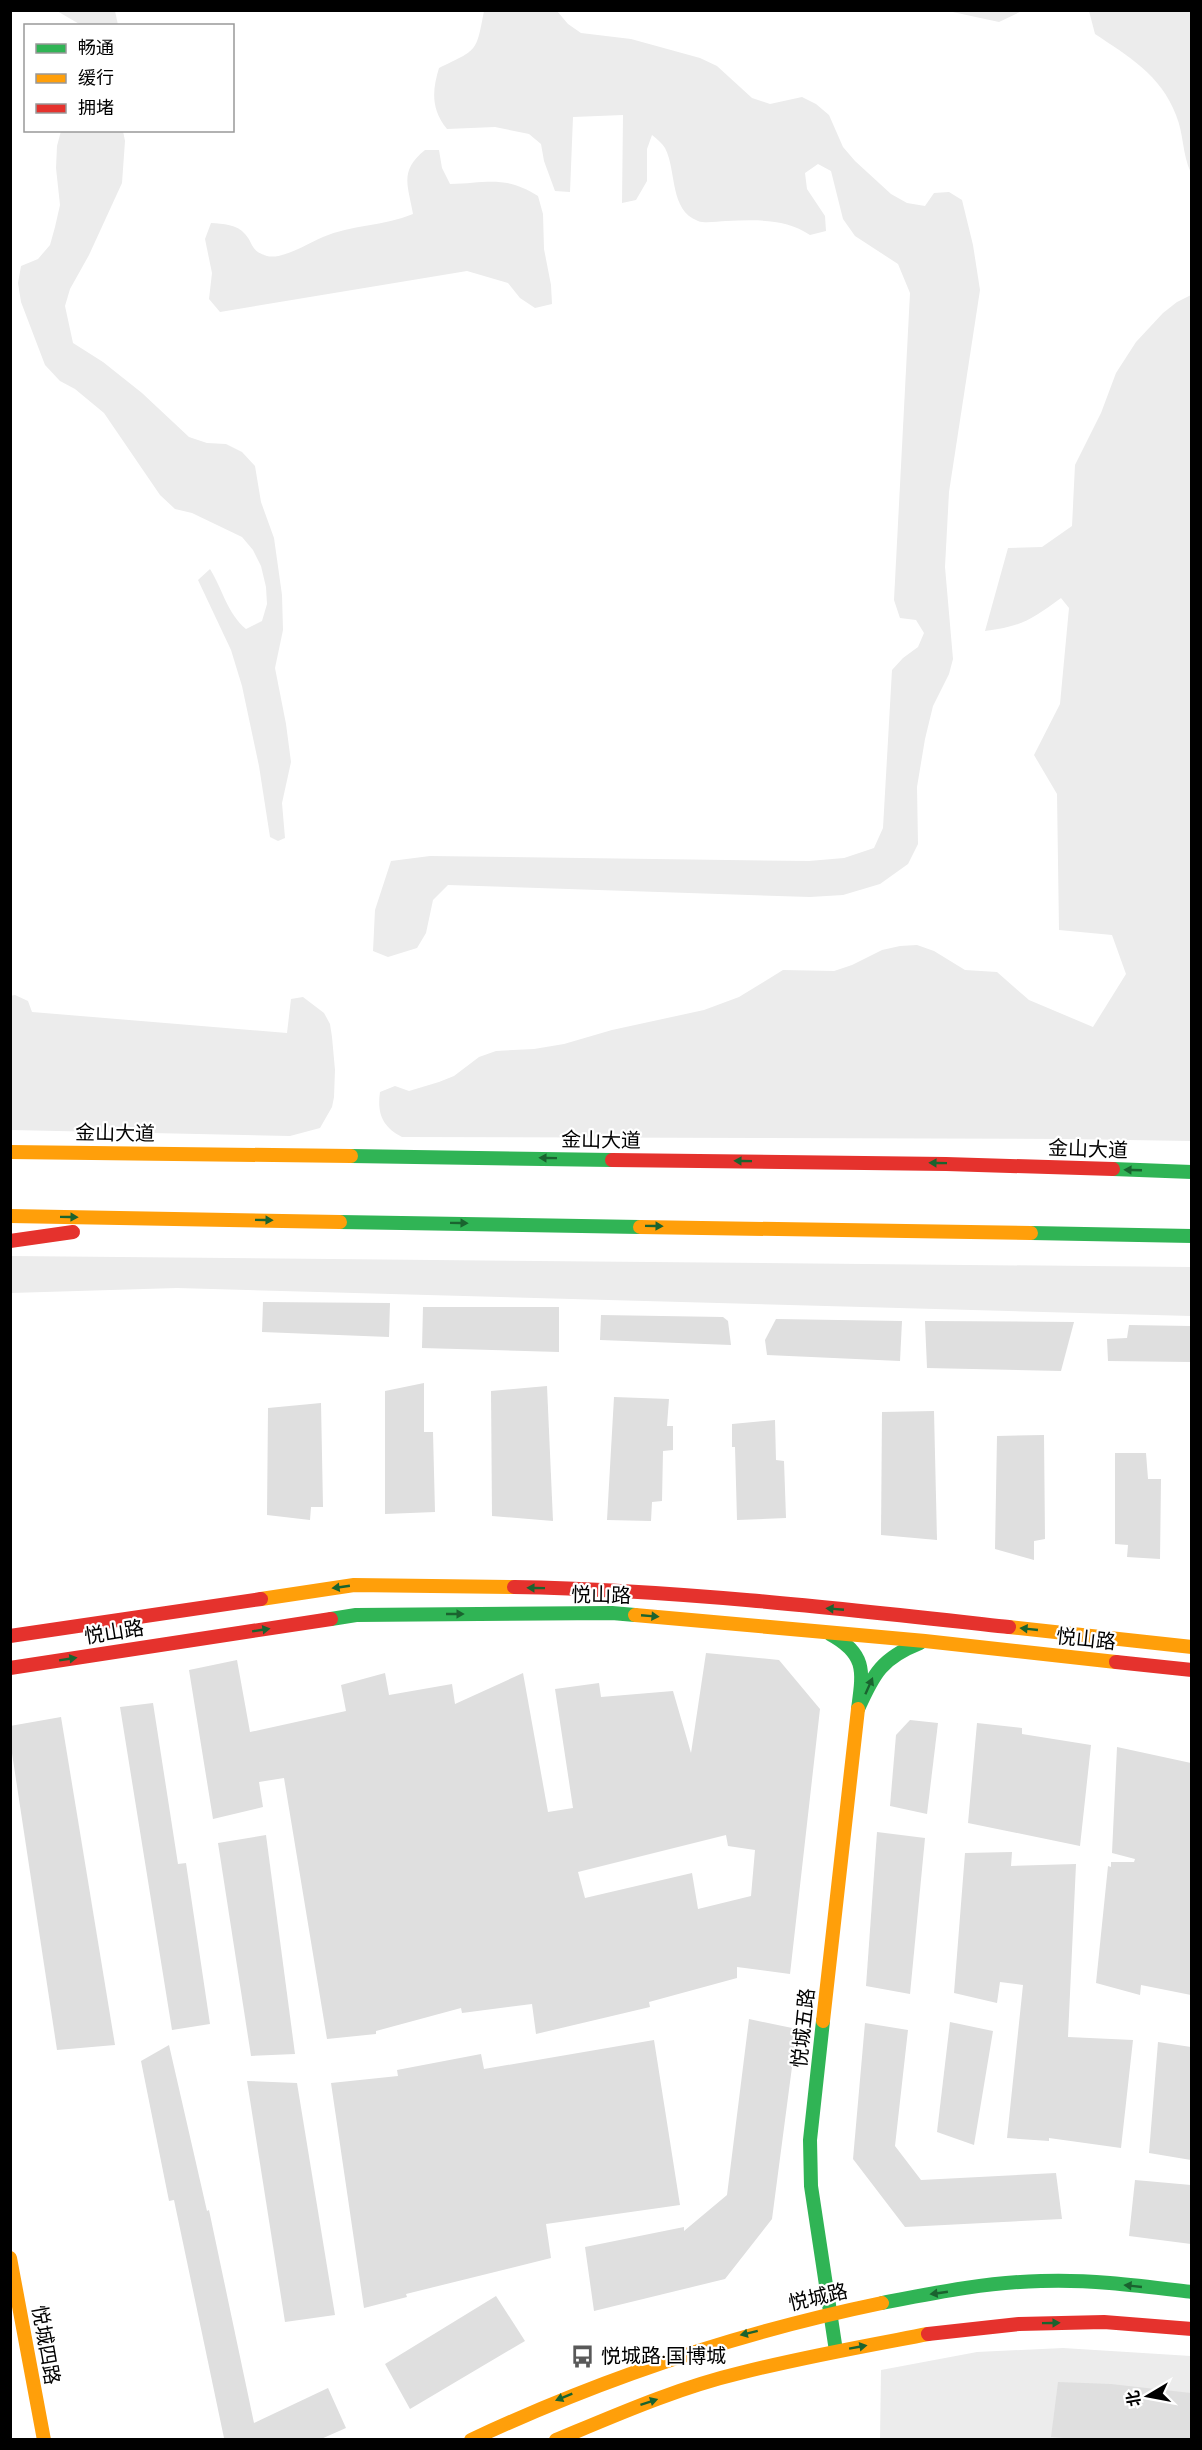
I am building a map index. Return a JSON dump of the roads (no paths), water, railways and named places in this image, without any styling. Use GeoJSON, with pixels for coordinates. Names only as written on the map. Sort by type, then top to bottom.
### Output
{"type":"FeatureCollection","features":[{"type":"Feature","properties":{"kind":"main road","name":"金山大道"},"geometry":{"type":"LineString","coordinates":[[10,1152],[946,1164],[1191,1172]]}},
{"type":"Feature","properties":{"kind":"main road"},"geometry":{"type":"LineString","coordinates":[[10,1216],[1191,1236]]}},
{"type":"Feature","properties":{"kind":"main road"},"geometry":{"type":"LineString","coordinates":[[10,1241],[169,1219]]}},
{"type":"Feature","properties":{"kind":"main road","name":"悦山路"},"geometry":{"type":"LineString","coordinates":[[10,1636],[354,1585],[611,1589],[866,1611],[1191,1647]]}},
{"type":"Feature","properties":{"kind":"main road","name":"悦山路"},"geometry":{"type":"LineString","coordinates":[[10,1668],[356,1615],[612,1613],[825,1631],[1191,1670]]}},
{"type":"Feature","properties":{"kind":"main road","name":"悦城五路"},"geometry":{"type":"LineString","coordinates":[[825,1631],[854,1647],[860,1657],[862,1669],[810,2140],[811,2186],[836,2351]]}},
{"type":"Feature","properties":{"kind":"main road"},"geometry":{"type":"LineString","coordinates":[[858,1709],[874,1674],[883,1661],[895,1653],[925,1641]]}},
{"type":"Feature","properties":{"kind":"main road","name":"悦城四路"},"geometry":{"type":"LineString","coordinates":[[10,2258],[44,2439]]}},
{"type":"Feature","properties":{"kind":"main road","name":"悦城路"},"geometry":{"type":"LineString","coordinates":[[471,2439],[532,2409],[623,2373],[728,2338],[829,2313],[930,2294],[1021,2282],[1106,2283],[1191,2292]]}},
{"type":"Feature","properties":{"kind":"main road"},"geometry":{"type":"LineString","coordinates":[[556,2439],[632,2408],[738,2373],[836,2351],[936,2333],[1018,2324],[1104,2322],[1191,2329]]}},
{"type":"Feature","properties":{"kind":"place","name":"悦城路·国博城"},"geometry":{"type":"Point","coordinates":[583,2356]}}]}
